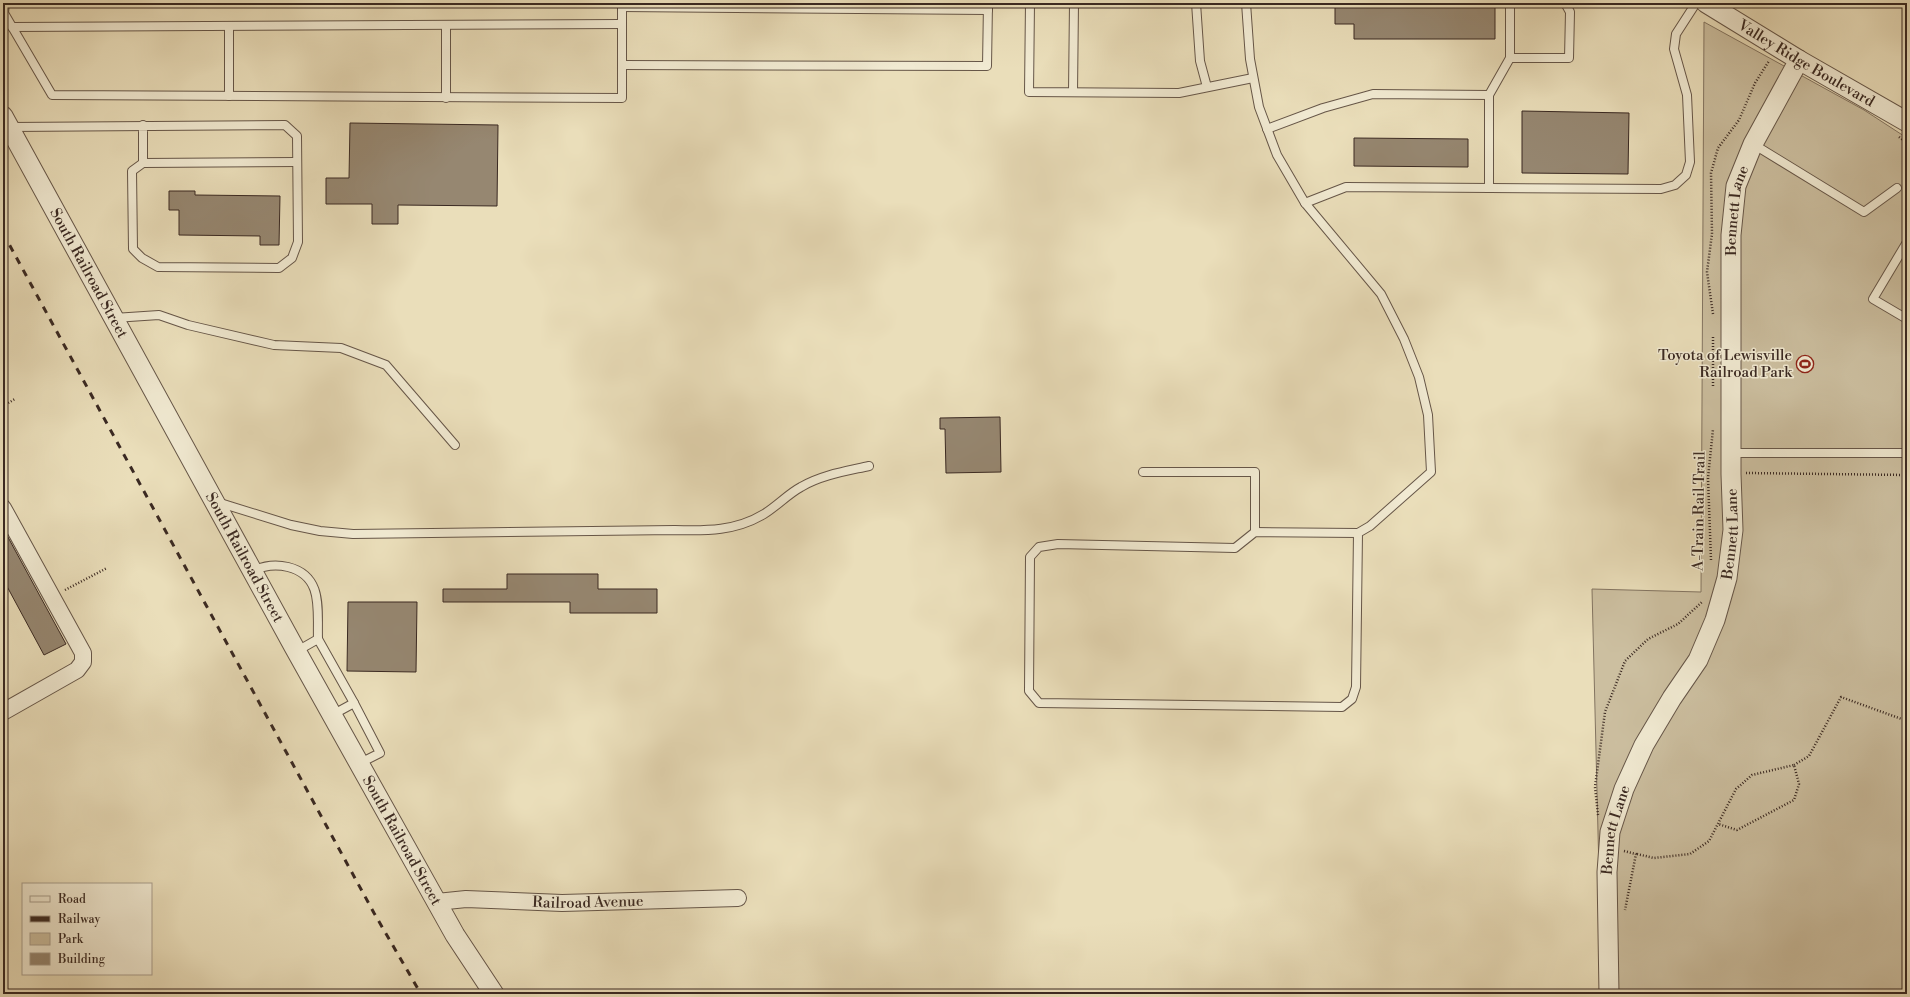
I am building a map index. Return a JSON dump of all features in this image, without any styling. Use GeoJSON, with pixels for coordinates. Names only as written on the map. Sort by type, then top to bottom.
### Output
{"type":"FeatureCollection","features":[{"type":"Feature","properties":{"kind":"street","name":"Valley Ridge Boulevard"},"geometry":{"type":"LineString","coordinates":[[1706,3],[1799,60],[1907,122]]}},
{"type":"Feature","properties":{"kind":"street","name":"Bennett Lane"},"geometry":{"type":"LineString","coordinates":[[1609,994],[1608,872],[1610,832],[1624,789],[1644,745],[1672,698],[1698,660],[1716,620],[1727,578],[1733,530],[1731,474],[1731,235],[1736,186],[1753,144],[1799,60]]}},
{"type":"Feature","properties":{"kind":"street","name":"South Railroad Street"},"geometry":{"type":"LineString","coordinates":[[6,122],[296,651],[455,935],[494,994]]}},
{"type":"Feature","properties":{"kind":"street"},"geometry":{"type":"LineString","coordinates":[[3,508],[83,653],[83,662],[77,670],[3,712]]}},
{"type":"Feature","properties":{"kind":"street","name":"Railroad Avenue"},"geometry":{"type":"LineString","coordinates":[[437,902],[466,899],[562,903],[738,898]]}},
{"type":"Feature","properties":{"kind":"lane"},"geometry":{"type":"LineString","coordinates":[[5,3],[4,13],[52,95],[446,98],[622,98],[622,65],[622,5],[988,7],[987,66],[622,65]]}},
{"type":"Feature","properties":{"kind":"lane"},"geometry":{"type":"LineString","coordinates":[[1030,3],[1029,92],[1179,93],[1253,78]]}},
{"type":"Feature","properties":{"kind":"lane"},"geometry":{"type":"LineString","coordinates":[[1073,92],[1074,3]]}},
{"type":"Feature","properties":{"kind":"lane"},"geometry":{"type":"LineString","coordinates":[[1196,3],[1200,61],[1207,87]]}},
{"type":"Feature","properties":{"kind":"lane"},"geometry":{"type":"LineString","coordinates":[[1246,3],[1253,78],[1258,107],[1277,155],[1305,203],[1381,294],[1407,345],[1419,377],[1428,415],[1431,472],[1370,526],[1358,534],[1255,532],[1234,548],[1058,544],[1039,547],[1030,557],[1028,692],[1039,703],[1342,707],[1352,699],[1356,687],[1358,534]]}},
{"type":"Feature","properties":{"kind":"lane"},"geometry":{"type":"LineString","coordinates":[[1489,188],[1489,95],[1510,58],[1510,3]]}},
{"type":"Feature","properties":{"kind":"lane"},"geometry":{"type":"LineString","coordinates":[[1510,58],[1569,58],[1570,12],[1564,3]]}},
{"type":"Feature","properties":{"kind":"lane"},"geometry":{"type":"LineString","coordinates":[[1305,203],[1346,186],[1661,189],[1675,185],[1686,175],[1690,162],[1687,95],[1674,49],[1676,34],[1696,3]]}},
{"type":"Feature","properties":{"kind":"lane"},"geometry":{"type":"LineString","coordinates":[[12,27],[622,24]]}},
{"type":"Feature","properties":{"kind":"lane"},"geometry":{"type":"LineString","coordinates":[[446,25],[446,98]]}},
{"type":"Feature","properties":{"kind":"lane"},"geometry":{"type":"LineString","coordinates":[[229,26],[229,96]]}},
{"type":"Feature","properties":{"kind":"lane"},"geometry":{"type":"LineString","coordinates":[[1267,129],[1323,108],[1373,94],[1489,95]]}},
{"type":"Feature","properties":{"kind":"lane"},"geometry":{"type":"LineString","coordinates":[[6,122],[143,125],[285,125],[297,136],[298,242],[292,258],[279,268],[158,267],[142,258],[134,249],[132,171],[143,163],[297,162]]}},
{"type":"Feature","properties":{"kind":"lane"},"geometry":{"type":"LineString","coordinates":[[143,125],[143,163]]}},
{"type":"Feature","properties":{"kind":"lane"},"geometry":{"type":"LineString","coordinates":[[1753,144],[1864,212],[1897,188]]}},
{"type":"Feature","properties":{"kind":"lane"},"geometry":{"type":"LineString","coordinates":[[1907,242],[1873,299],[1907,320]]}},
{"type":"Feature","properties":{"kind":"lane"},"geometry":{"type":"LineString","coordinates":[[114,318],[159,315],[188,324],[274,345],[341,348],[386,365],[455,445]]}},
{"type":"Feature","properties":{"kind":"lane"},"geometry":{"type":"LineString","coordinates":[[1731,452],[1907,453]]}},
{"type":"Feature","properties":{"kind":"lane"},"geometry":{"type":"LineString","coordinates":[[214,501],[291,525],[320,531],[353,534],[675,530],[712,531],[736,527],[763,514],[802,486],[829,476],[869,466]]}},
{"type":"Feature","properties":{"kind":"lane"},"geometry":{"type":"LineString","coordinates":[[1143,472],[1255,472],[1255,532]]}},
{"type":"Feature","properties":{"kind":"lane"},"geometry":{"type":"LineString","coordinates":[[253,571],[261,567],[277,564],[298,570],[309,578],[317,596],[318,639],[380,753],[360,763]]}},
{"type":"Feature","properties":{"kind":"lane"},"geometry":{"type":"LineString","coordinates":[[296,651],[318,639]]}},
{"type":"Feature","properties":{"kind":"lane"},"geometry":{"type":"LineString","coordinates":[[332,715],[354,703]]}},
{"type":"Feature","properties":{"kind":"path"},"geometry":{"type":"LineString","coordinates":[[1713,320],[1707,272],[1712,234],[1711,173],[1718,148],[1739,120],[1755,83],[1770,61],[1763,57]]}},
{"type":"Feature","properties":{"kind":"path"},"geometry":{"type":"LineString","coordinates":[[1713,335],[1713,394]]}},
{"type":"Feature","properties":{"kind":"path"},"geometry":{"type":"LineString","coordinates":[[3,406],[15,399]]}},
{"type":"Feature","properties":{"kind":"path","name":"A-Train Rail Trail"},"geometry":{"type":"LineString","coordinates":[[1712,566],[1708,478],[1713,424]]}},
{"type":"Feature","properties":{"kind":"path"},"geometry":{"type":"LineString","coordinates":[[1708,478],[1749,472],[1907,475]]}},
{"type":"Feature","properties":{"kind":"path"},"geometry":{"type":"LineString","coordinates":[[52,597],[107,568]]}},
{"type":"Feature","properties":{"kind":"path"},"geometry":{"type":"LineString","coordinates":[[1598,817],[1595,787],[1605,712],[1625,661],[1648,639],[1678,624],[1703,602],[1705,595]]}},
{"type":"Feature","properties":{"kind":"path"},"geometry":{"type":"LineString","coordinates":[[1609,840],[1622,850],[1654,858],[1690,854],[1709,841],[1736,788],[1752,775],[1794,765],[1809,756],[1841,697],[1907,721]]}},
{"type":"Feature","properties":{"kind":"path"},"geometry":{"type":"LineString","coordinates":[[1907,735],[1905,741],[1907,759]]}},
{"type":"Feature","properties":{"kind":"path"},"geometry":{"type":"LineString","coordinates":[[1718,824],[1737,830],[1794,800],[1799,784],[1794,765]]}},
{"type":"Feature","properties":{"kind":"path"},"geometry":{"type":"LineString","coordinates":[[1625,916],[1625,909],[1636,854]]}},
{"type":"Feature","properties":{"kind":"green space","name":"Toyota of Lewisville Railroad Park"},"geometry":{"type":"Polygon","coordinates":[[[1704,22],[1864,110],[1907,138],[1907,994],[1602,994],[1592,589],[1701,592],[1704,22]]]}},
{"type":"Feature","properties":{"kind":"building"},"geometry":{"type":"Polygon","coordinates":[[[1335,3],[1495,3],[1495,39],[1354,39],[1354,24],[1335,24],[1335,3]]]}},
{"type":"Feature","properties":{"kind":"building"},"geometry":{"type":"Polygon","coordinates":[[[1522,111],[1629,113],[1628,174],[1522,173],[1522,111]]]}},
{"type":"Feature","properties":{"kind":"building"},"geometry":{"type":"Polygon","coordinates":[[[350,123],[498,125],[497,206],[398,205],[398,224],[372,224],[372,204],[326,204],[326,178],[349,178],[350,123]]]}},
{"type":"Feature","properties":{"kind":"building"},"geometry":{"type":"Polygon","coordinates":[[[1354,138],[1468,139],[1468,167],[1354,166],[1354,138]]]}},
{"type":"Feature","properties":{"kind":"building"},"geometry":{"type":"Polygon","coordinates":[[[169,191],[195,191],[195,195],[280,196],[279,245],[260,245],[260,236],[179,235],[179,210],[169,210],[169,191]]]}},
{"type":"Feature","properties":{"kind":"building"},"geometry":{"type":"Polygon","coordinates":[[[1000,417],[1001,472],[946,473],[945,429],[940,429],[940,418],[1000,417]]]}},
{"type":"Feature","properties":{"kind":"building"},"geometry":{"type":"Polygon","coordinates":[[[3,528],[66,644],[44,655],[3,579],[3,528]]]}},
{"type":"Feature","properties":{"kind":"building"},"geometry":{"type":"Polygon","coordinates":[[[507,574],[598,574],[598,589],[657,589],[657,613],[570,613],[570,602],[443,602],[443,589],[507,589],[507,574]]]}},
{"type":"Feature","properties":{"kind":"building"},"geometry":{"type":"Polygon","coordinates":[[[348,602],[417,602],[416,672],[347,671],[348,602]]]}},
{"type":"Feature","properties":{"kind":"railway"},"geometry":{"type":"LineString","coordinates":[[3,233],[374,913],[421,994]]}},
{"type":"Feature","properties":{"kind":"place","name":"Toyota of Lewisville Railroad Park"},"geometry":{"type":"Point","coordinates":[1805,364]}}]}
